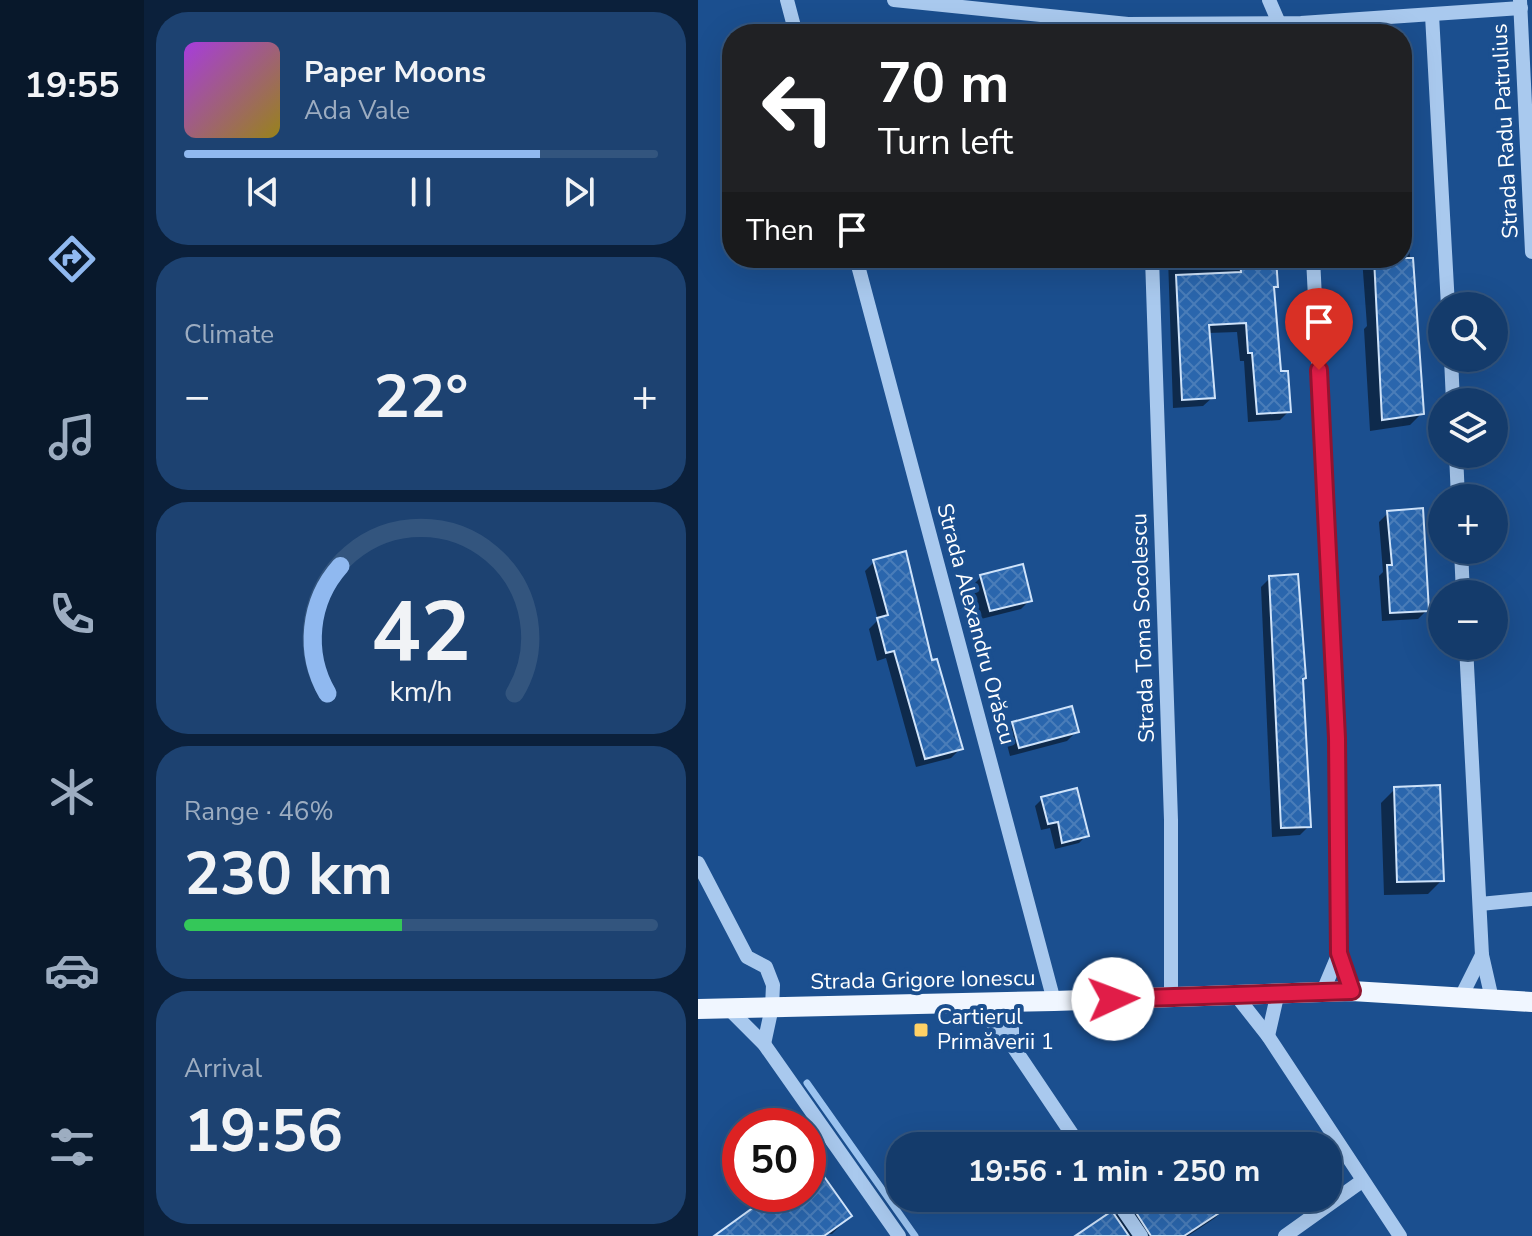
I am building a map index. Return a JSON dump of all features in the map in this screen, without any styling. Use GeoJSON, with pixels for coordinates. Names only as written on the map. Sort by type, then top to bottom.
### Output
{"type":"FeatureCollection","features":[{"type":"Feature","properties":{"kind":"main road","name":"Strada Grigore Ionescu"},"geometry":{"type":"LineString","coordinates":[[698,1009],[1323,991],[1532,1002]]}},
{"type":"Feature","properties":{"kind":"street"},"geometry":{"type":"LineString","coordinates":[[787,0],[793,24]]}},
{"type":"Feature","properties":{"kind":"street"},"geometry":{"type":"LineString","coordinates":[[894,0],[1010,7],[1114,24]]}},
{"type":"Feature","properties":{"kind":"street"},"geometry":{"type":"LineString","coordinates":[[1269,0],[1279,23]]}},
{"type":"Feature","properties":{"kind":"street"},"geometry":{"type":"LineString","coordinates":[[1341,24],[1520,4]]}},
{"type":"Feature","properties":{"kind":"street","name":"Strada Radu Patrulius"},"geometry":{"type":"LineString","coordinates":[[1520,4],[1532,252]]}},
{"type":"Feature","properties":{"kind":"street"},"geometry":{"type":"LineString","coordinates":[[1432,15],[1447,292]]}},
{"type":"Feature","properties":{"kind":"street"},"geometry":{"type":"LineString","coordinates":[[1256,24],[1283,24]]}},
{"type":"Feature","properties":{"kind":"street","name":"Strada Alexandru Orăscu"},"geometry":{"type":"LineString","coordinates":[[859,268],[1054,1001]]}},
{"type":"Feature","properties":{"kind":"street","name":"Strada Toma Socolescu"},"geometry":{"type":"LineString","coordinates":[[1152,268],[1171,804],[1171,997]]}},
{"type":"Feature","properties":{"kind":"street"},"geometry":{"type":"LineString","coordinates":[[1314,268],[1337,738],[1339,953],[1352,991]]}},
{"type":"Feature","properties":{"kind":"street"},"geometry":{"type":"LineString","coordinates":[[1467,660],[1482,955],[1492,999]]}},
{"type":"Feature","properties":{"kind":"street"},"geometry":{"type":"LineString","coordinates":[[698,863],[747,957],[766,967],[773,985],[764,1044]]}},
{"type":"Feature","properties":{"kind":"street"},"geometry":{"type":"LineString","coordinates":[[1480,904],[1532,899]]}},
{"type":"Feature","properties":{"kind":"street"},"geometry":{"type":"LineString","coordinates":[[1323,991],[1339,953]]}},
{"type":"Feature","properties":{"kind":"street"},"geometry":{"type":"LineString","coordinates":[[1461,997],[1482,955]]}},
{"type":"Feature","properties":{"kind":"street"},"geometry":{"type":"LineString","coordinates":[[1268,1036],[1278,992]]}},
{"type":"Feature","properties":{"kind":"street"},"geometry":{"type":"LineString","coordinates":[[1235,994],[1268,1036],[1400,1236]]}},
{"type":"Feature","properties":{"kind":"street"},"geometry":{"type":"LineString","coordinates":[[1012,1002],[1012,1045]]}},
{"type":"Feature","properties":{"kind":"street"},"geometry":{"type":"LineString","coordinates":[[975,1003],[1012,1045],[1071,1132]]}},
{"type":"Feature","properties":{"kind":"street"},"geometry":{"type":"LineString","coordinates":[[728,1008],[764,1044],[899,1236]]}},
{"type":"Feature","properties":{"kind":"street"},"geometry":{"type":"LineString","coordinates":[[1285,1236],[1362,1181]]}},
{"type":"Feature","properties":{"kind":"street"},"geometry":{"type":"LineString","coordinates":[[1125,1212],[1141,1236]]}},
{"type":"Feature","properties":{"kind":"building"},"geometry":{"type":"Polygon","coordinates":[[[1413,258],[1424,414],[1382,420],[1374,268],[1412,268],[1413,258]]]}},
{"type":"Feature","properties":{"kind":"building"},"geometry":{"type":"Polygon","coordinates":[[[1241,268],[1277,268],[1278,287],[1274,287],[1281,371],[1288,371],[1291,412],[1257,414],[1246,323],[1209,325],[1215,398],[1182,400],[1176,275],[1241,272],[1241,268]]]}},
{"type":"Feature","properties":{"kind":"building"},"geometry":{"type":"Polygon","coordinates":[[[1423,508],[1428,611],[1390,613],[1387,565],[1392,565],[1387,511],[1423,508]]]}},
{"type":"Feature","properties":{"kind":"building"},"geometry":{"type":"Polygon","coordinates":[[[906,551],[932,660],[937,659],[963,749],[925,759],[894,651],[886,653],[877,618],[888,615],[873,560],[906,551]]]}},
{"type":"Feature","properties":{"kind":"building"},"geometry":{"type":"Polygon","coordinates":[[[1023,564],[1032,601],[990,611],[980,575],[1023,564]]]}},
{"type":"Feature","properties":{"kind":"building"},"geometry":{"type":"Polygon","coordinates":[[[1298,574],[1306,678],[1303,679],[1311,827],[1281,828],[1269,576],[1298,574]]]}},
{"type":"Feature","properties":{"kind":"building"},"geometry":{"type":"Polygon","coordinates":[[[1072,706],[1079,732],[1019,748],[1012,722],[1072,706]]]}},
{"type":"Feature","properties":{"kind":"building"},"geometry":{"type":"Polygon","coordinates":[[[1440,785],[1444,881],[1397,882],[1394,787],[1440,785]]]}},
{"type":"Feature","properties":{"kind":"building"},"geometry":{"type":"Polygon","coordinates":[[[1077,788],[1089,836],[1062,843],[1058,822],[1048,824],[1041,797],[1077,788]]]}},
{"type":"Feature","properties":{"kind":"building"},"geometry":{"type":"Polygon","coordinates":[[[826,1179],[852,1216],[824,1236],[714,1236],[747,1212],[826,1212],[826,1179]]]}},
{"type":"Feature","properties":{"kind":"building"},"geometry":{"type":"Polygon","coordinates":[[[1113,1212],[1129,1236],[1075,1236],[1113,1212]]]}},
{"type":"Feature","properties":{"kind":"building"},"geometry":{"type":"Polygon","coordinates":[[[1136,1212],[1221,1212],[1184,1236],[1151,1236],[1136,1212]]]}},
{"type":"Feature","properties":{"kind":"waterway"},"geometry":{"type":"LineString","coordinates":[[807,1083],[915,1236]]}},
{"type":"Feature","properties":{"kind":"place","name":"Cartierul Primăverii 1"},"geometry":{"type":"Point","coordinates":[921,1030]}},
{"type":"Feature","properties":{"kind":"route"},"geometry":{"type":"LineString","coordinates":[[1113,999],[1352,991],[1339,953],[1337,738],[1319,370]]}}]}
